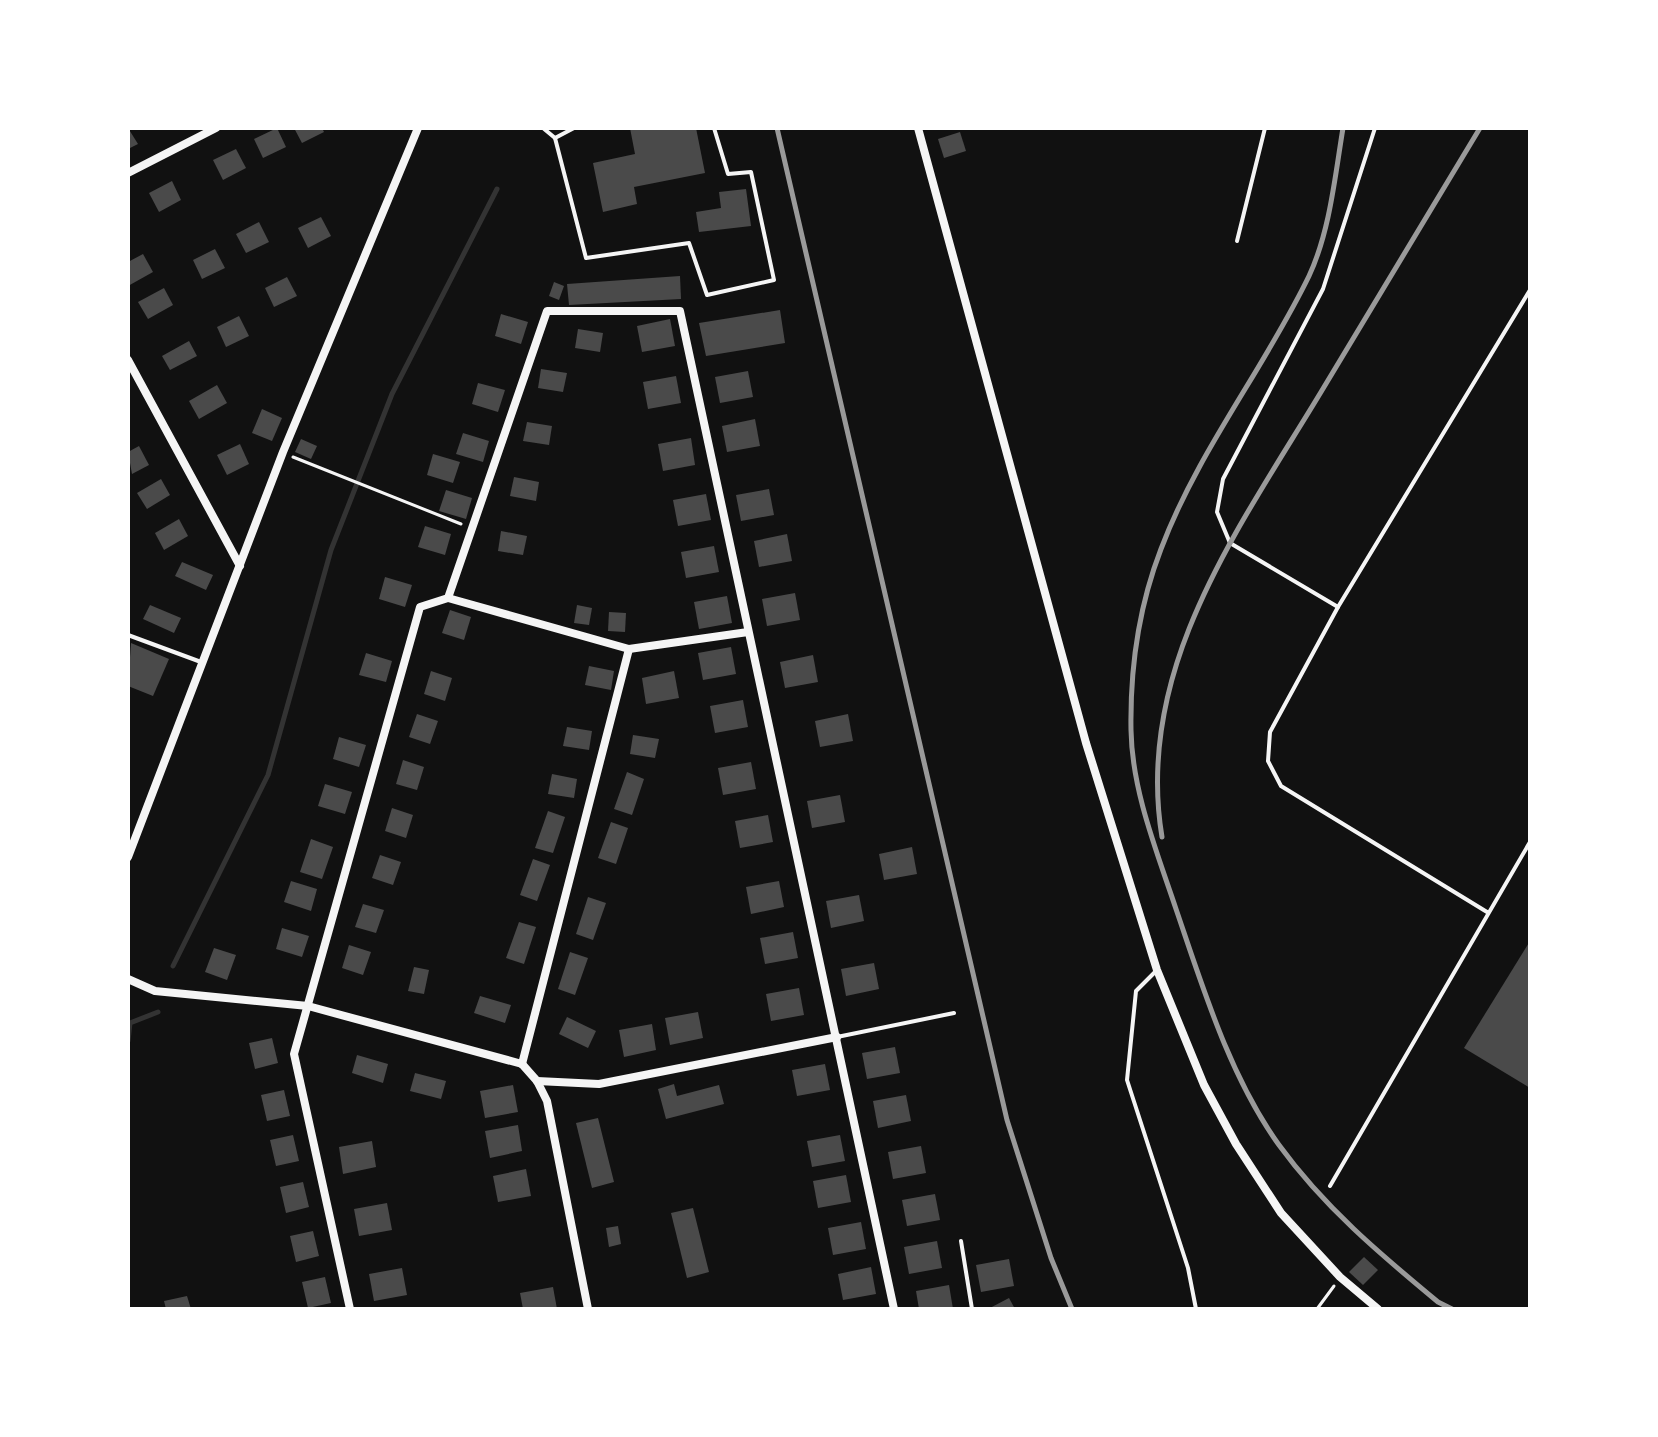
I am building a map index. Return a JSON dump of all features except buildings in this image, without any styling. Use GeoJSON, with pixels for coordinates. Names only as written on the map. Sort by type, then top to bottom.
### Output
{"type":"FeatureCollection","features":[{"type":"Feature","properties":{"kind":"street"},"geometry":{"type":"LineString","coordinates":[[128,173],[216,128]]}},
{"type":"Feature","properties":{"kind":"street"},"geometry":{"type":"LineString","coordinates":[[128,857],[283,452],[418,128]]}},
{"type":"Feature","properties":{"kind":"street"},"geometry":{"type":"LineString","coordinates":[[918,128],[1086,743],[1157,970],[1204,1085],[1236,1144],[1281,1213],[1340,1277],[1378,1309]]}},
{"type":"Feature","properties":{"kind":"street"},"geometry":{"type":"LineString","coordinates":[[448,598],[547,311],[680,311],[894,1309]]}},
{"type":"Feature","properties":{"kind":"street"},"geometry":{"type":"LineString","coordinates":[[128,360],[240,566]]}},
{"type":"Feature","properties":{"kind":"street"},"geometry":{"type":"LineString","coordinates":[[348,1309],[294,1054],[420,607],[448,598],[629,649],[748,632]]}},
{"type":"Feature","properties":{"kind":"street"},"geometry":{"type":"LineString","coordinates":[[522,1064],[629,649]]}},
{"type":"Feature","properties":{"kind":"street"},"geometry":{"type":"LineString","coordinates":[[128,979],[155,991],[308,1006],[522,1064],[537,1081],[547,1101],[588,1309]]}},
{"type":"Feature","properties":{"kind":"street"},"geometry":{"type":"LineString","coordinates":[[537,1081],[599,1084],[837,1037]]}},
{"type":"Feature","properties":{"kind":"lane"},"geometry":{"type":"LineString","coordinates":[[543,128],[555,138],[586,258],[689,243],[707,295],[774,280],[751,172],[728,174],[714,128]]}},
{"type":"Feature","properties":{"kind":"lane"},"geometry":{"type":"LineString","coordinates":[[555,138],[574,128]]}},
{"type":"Feature","properties":{"kind":"lane"},"geometry":{"type":"LineString","coordinates":[[1237,241],[1265,128]]}},
{"type":"Feature","properties":{"kind":"lane"},"geometry":{"type":"LineString","coordinates":[[1338,607],[1230,543],[1217,512],[1223,479],[1323,289],[1375,128]]}},
{"type":"Feature","properties":{"kind":"lane"},"geometry":{"type":"LineString","coordinates":[[1487,912],[1281,786],[1268,761],[1270,732],[1338,607],[1530,290]]}},
{"type":"Feature","properties":{"kind":"lane"},"geometry":{"type":"LineString","coordinates":[[128,635],[204,663]]}},
{"type":"Feature","properties":{"kind":"lane"},"geometry":{"type":"LineString","coordinates":[[1330,1186],[1530,842]]}},
{"type":"Feature","properties":{"kind":"lane"},"geometry":{"type":"LineString","coordinates":[[1157,970],[1136,991],[1127,1080],[1188,1268],[1196,1309]]}},
{"type":"Feature","properties":{"kind":"lane"},"geometry":{"type":"LineString","coordinates":[[837,1037],[954,1013]]}},
{"type":"Feature","properties":{"kind":"lane"},"geometry":{"type":"LineString","coordinates":[[961,1241],[972,1309]]}},
{"type":"Feature","properties":{"kind":"path"},"geometry":{"type":"LineString","coordinates":[[283,452],[471,528]]}},
{"type":"Feature","properties":{"kind":"path"},"geometry":{"type":"LineString","coordinates":[[1317,1309],[1340,1277]]}},
{"type":"Feature","properties":{"kind":"waterway"},"geometry":{"type":"LineString","coordinates":[[173,966],[268,775],[331,550],[392,394],[497,189]]}},
{"type":"Feature","properties":{"kind":"waterway"},"geometry":{"type":"LineString","coordinates":[[128,1041],[130,1023],[158,1012]]}},
{"type":"Feature","properties":{"kind":"railway"},"geometry":{"type":"LineString","coordinates":[[777,128],[1007,1120],[1051,1258],[1072,1309]]}},
{"type":"Feature","properties":{"kind":"railway"},"geometry":{"type":"LineString","coordinates":[[1343,128],[1327,222],[1309,276],[1193,478],[1153,571],[1134,661],[1132,753],[1147,821],[1197,970],[1232,1061],[1262,1119],[1296,1168],[1334,1209],[1416,1284],[1452,1309]]}},
{"type":"Feature","properties":{"kind":"railway"},"geometry":{"type":"LineString","coordinates":[[1162,837],[1157,775],[1164,716],[1178,658],[1200,602],[1258,495],[1480,128]]}}]}
